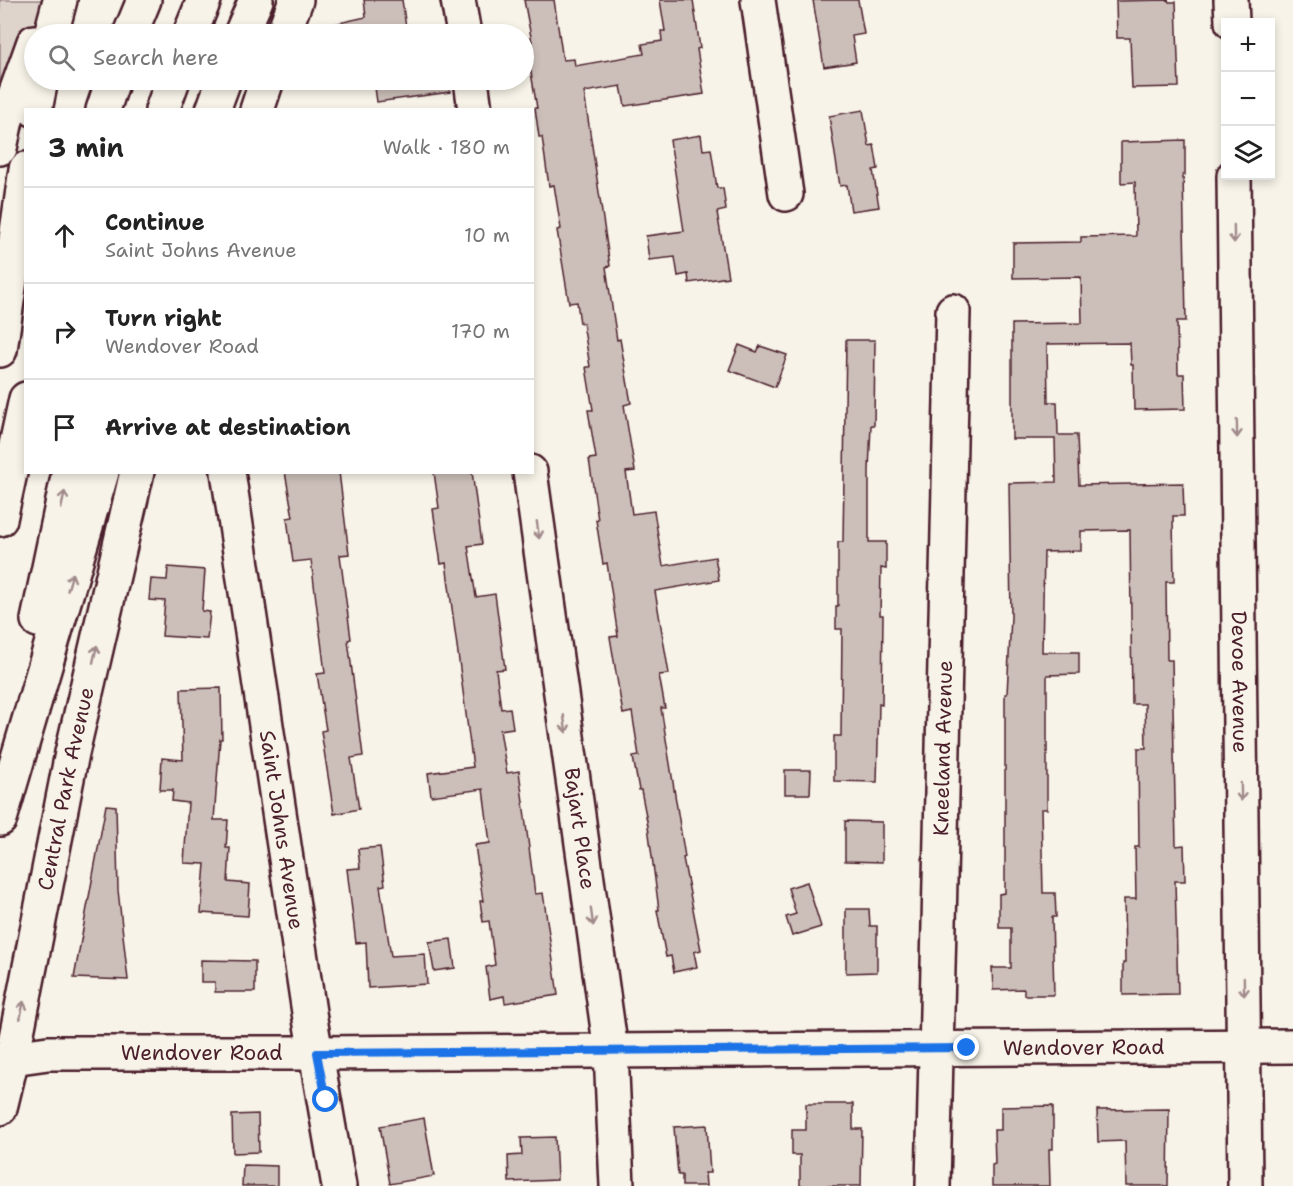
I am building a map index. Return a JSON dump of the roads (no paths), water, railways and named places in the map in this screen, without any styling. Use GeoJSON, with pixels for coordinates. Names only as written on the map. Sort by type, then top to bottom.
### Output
{"type":"FeatureCollection","features":[{"type":"Feature","properties":{"kind":"main road"},"geometry":{"type":"LineString","coordinates":[[42,24],[53,0]]}},
{"type":"Feature","properties":{"kind":"main road"},"geometry":{"type":"LineString","coordinates":[[54,24],[60,0]]}},
{"type":"Feature","properties":{"kind":"main road"},"geometry":{"type":"LineString","coordinates":[[134,24],[144,0]]}},
{"type":"Feature","properties":{"kind":"main road"},"geometry":{"type":"LineString","coordinates":[[194,24],[204,0]]}},
{"type":"Feature","properties":{"kind":"main road"},"geometry":{"type":"LineString","coordinates":[[245,24],[256,0]]}},
{"type":"Feature","properties":{"kind":"main road"},"geometry":{"type":"LineString","coordinates":[[287,24],[296,0]]}},
{"type":"Feature","properties":{"kind":"main road"},"geometry":{"type":"LineString","coordinates":[[458,0],[462,24]]}},
{"type":"Feature","properties":{"kind":"main road"},"geometry":{"type":"LineString","coordinates":[[758,0],[786,194]]}},
{"type":"Feature","properties":{"kind":"main road"},"geometry":{"type":"LineString","coordinates":[[1232,0],[1232,18]]}},
{"type":"Feature","properties":{"kind":"main road"},"geometry":{"type":"LineString","coordinates":[[0,148],[6,120],[24,70]]}},
{"type":"Feature","properties":{"kind":"main road"},"geometry":{"type":"LineString","coordinates":[[35,108],[39,90]]}},
{"type":"Feature","properties":{"kind":"main road"},"geometry":{"type":"LineString","coordinates":[[104,108],[110,90]]}},
{"type":"Feature","properties":{"kind":"main road"},"geometry":{"type":"LineString","coordinates":[[163,108],[169,90]]}},
{"type":"Feature","properties":{"kind":"main road"},"geometry":{"type":"LineString","coordinates":[[214,108],[220,90]]}},
{"type":"Feature","properties":{"kind":"main road"},"geometry":{"type":"LineString","coordinates":[[257,108],[263,90]]}},
{"type":"Feature","properties":{"kind":"main road"},"geometry":{"type":"LineString","coordinates":[[472,90],[475,108]]}},
{"type":"Feature","properties":{"kind":"main road","name":"Devoe Avenue"},"geometry":{"type":"LineString","coordinates":[[1234,180],[1245,1186]]}},
{"type":"Feature","properties":{"kind":"main road"},"geometry":{"type":"LineString","coordinates":[[0,350],[24,183]]}},
{"type":"Feature","properties":{"kind":"main road","name":"Kneeland Avenue"},"geometry":{"type":"LineString","coordinates":[[933,1186],[952,311]]}},
{"type":"Feature","properties":{"kind":"main road"},"geometry":{"type":"LineString","coordinates":[[0,519],[24,408]]}},
{"type":"Feature","properties":{"kind":"main road"},"geometry":{"type":"LineString","coordinates":[[0,804],[69,474]]}},
{"type":"Feature","properties":{"kind":"main road"},"geometry":{"type":"LineString","coordinates":[[0,819],[101,474]]}},
{"type":"Feature","properties":{"kind":"main road","name":"Central Park Avenue"},"geometry":{"type":"LineString","coordinates":[[0,1108],[12,1058],[72,753],[137,474]]}},
{"type":"Feature","properties":{"kind":"main road","name":"Saint Johns Avenue"},"geometry":{"type":"LineString","coordinates":[[228,474],[339,1186]]}},
{"type":"Feature","properties":{"kind":"main road","name":"Bajart Place"},"geometry":{"type":"LineString","coordinates":[[530,474],[611,1051],[617,1186]]}},
{"type":"Feature","properties":{"kind":"main road","name":"Wendover Road"},"geometry":{"type":"LineString","coordinates":[[12,1058],[44,1053],[1293,1046]]}}]}
